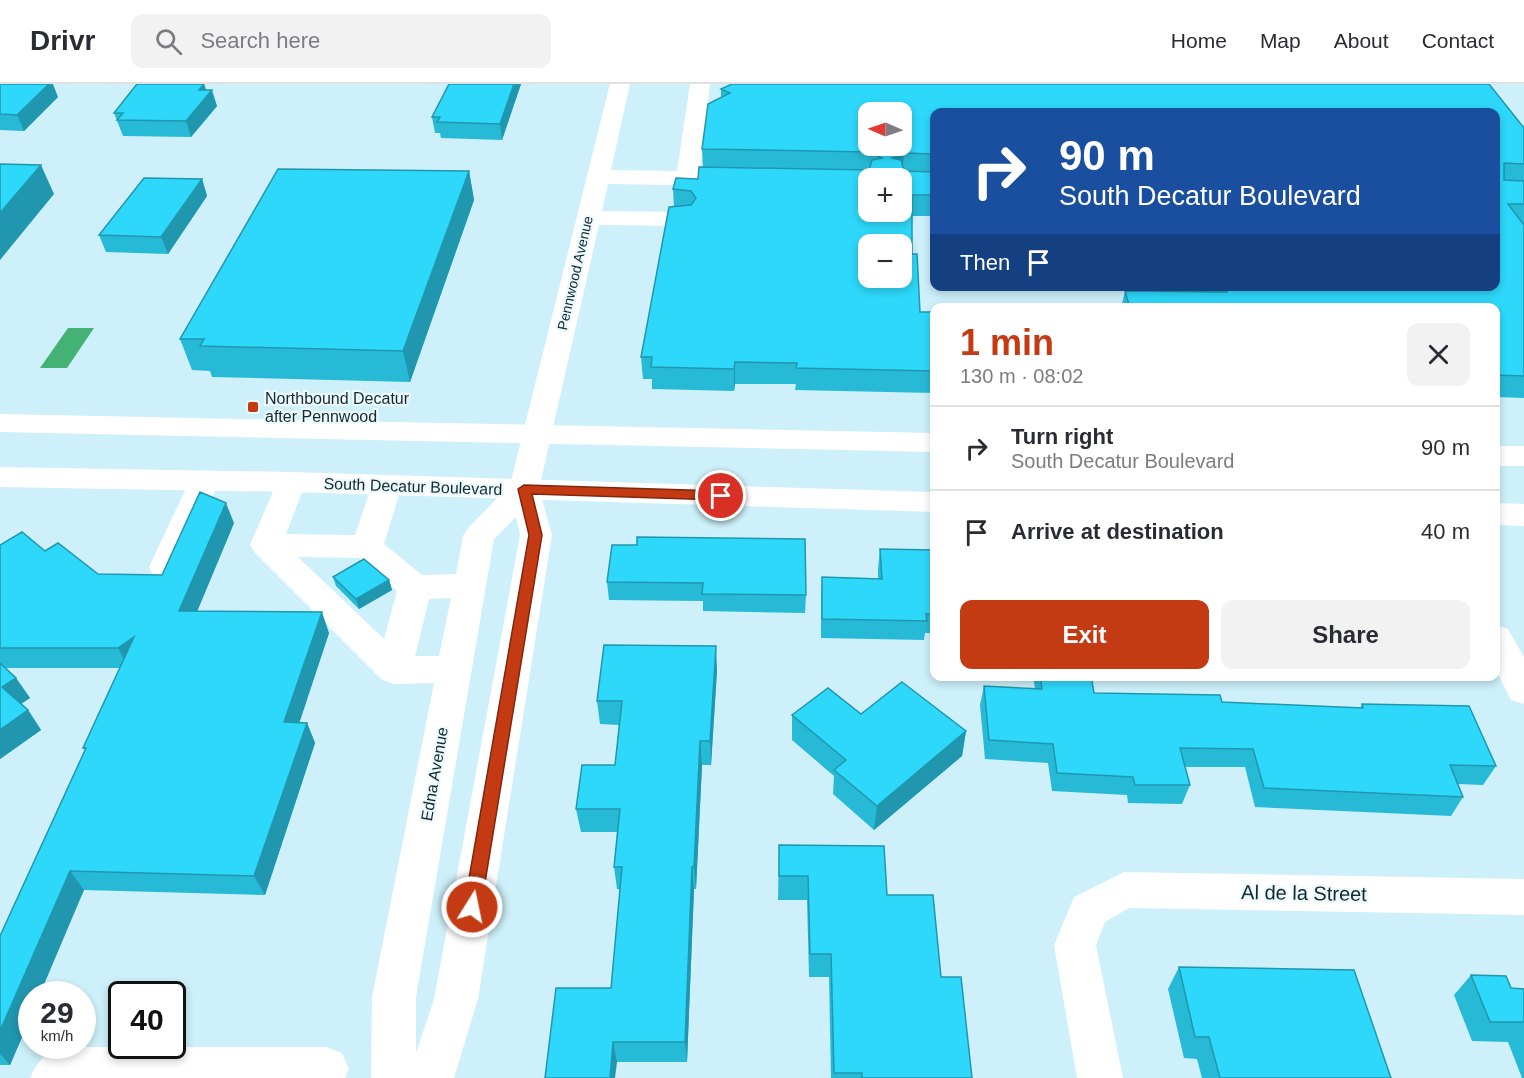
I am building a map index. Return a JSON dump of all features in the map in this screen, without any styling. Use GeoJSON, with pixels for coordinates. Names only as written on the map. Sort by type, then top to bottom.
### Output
{"type":"FeatureCollection","features":[{"type":"Feature","properties":{"kind":"street","name":"Pennwood Avenue"},"geometry":{"type":"LineString","coordinates":[[528,476],[620,84]]}},
{"type":"Feature","properties":{"kind":"street"},"geometry":{"type":"LineString","coordinates":[[688,178],[700,84]]}},
{"type":"Feature","properties":{"kind":"street"},"geometry":{"type":"LineString","coordinates":[[598,177],[767,180]]}},
{"type":"Feature","properties":{"kind":"street"},"geometry":{"type":"LineString","coordinates":[[588,218],[683,219]]}},
{"type":"Feature","properties":{"kind":"street"},"geometry":{"type":"LineString","coordinates":[[0,423],[930,443]]}},
{"type":"Feature","properties":{"kind":"street"},"geometry":{"type":"LineString","coordinates":[[1500,456],[1524,456]]}},
{"type":"Feature","properties":{"kind":"street"},"geometry":{"type":"LineString","coordinates":[[431,1078],[456,999],[536,535],[528,476]]}},
{"type":"Feature","properties":{"kind":"street","name":"South Decatur Boulevard"},"geometry":{"type":"LineString","coordinates":[[0,477],[387,485],[528,476],[930,502]]}},
{"type":"Feature","properties":{"kind":"street","name":"Edna Avenue"},"geometry":{"type":"LineString","coordinates":[[394,1078],[394,998],[479,536],[528,476]]}},
{"type":"Feature","properties":{"kind":"street"},"geometry":{"type":"LineString","coordinates":[[1500,479],[1524,479]]}},
{"type":"Feature","properties":{"kind":"street"},"geometry":{"type":"LineString","coordinates":[[165,567],[205,480]]}},
{"type":"Feature","properties":{"kind":"street"},"geometry":{"type":"LineString","coordinates":[[266,545],[291,482]]}},
{"type":"Feature","properties":{"kind":"street"},"geometry":{"type":"LineString","coordinates":[[367,547],[387,485]]}},
{"type":"Feature","properties":{"kind":"street"},"geometry":{"type":"LineString","coordinates":[[1500,514],[1524,515]]}},
{"type":"Feature","properties":{"kind":"street"},"geometry":{"type":"LineString","coordinates":[[266,545],[367,547],[414,586],[470,586]]}},
{"type":"Feature","properties":{"kind":"street"},"geometry":{"type":"LineString","coordinates":[[266,545],[394,670],[454,669]]}},
{"type":"Feature","properties":{"kind":"street"},"geometry":{"type":"LineString","coordinates":[[394,670],[414,586]]}},
{"type":"Feature","properties":{"kind":"street"},"geometry":{"type":"LineString","coordinates":[[1500,645],[1524,690]]}},
{"type":"Feature","properties":{"kind":"street","name":"Al de la Street"},"geometry":{"type":"LineString","coordinates":[[1100,1078],[1075,945],[1089,910],[1124,890],[1524,897]]}},
{"type":"Feature","properties":{"kind":"street"},"geometry":{"type":"LineString","coordinates":[[53,1078],[64,1069],[326,1069]]}},
{"type":"Feature","properties":{"kind":"shaded area"},"geometry":{"type":"Polygon","coordinates":[[[68,328],[94,328],[67,368],[40,368],[68,328]]]}},
{"type":"Feature","properties":{"kind":"building"},"geometry":{"type":"Polygon","coordinates":[[[0,84],[49,84],[17,115],[0,114],[0,84]]]}},
{"type":"Feature","properties":{"kind":"building"},"geometry":{"type":"Polygon","coordinates":[[[137,84],[204,84],[199,90],[212,90],[186,121],[117,120],[123,113],[114,113],[137,84]]]}},
{"type":"Feature","properties":{"kind":"building"},"geometry":{"type":"Polygon","coordinates":[[[449,84],[514,84],[500,124],[437,122],[440,117],[432,117],[449,84]]]}},
{"type":"Feature","properties":{"kind":"building"},"geometry":{"type":"Polygon","coordinates":[[[732,84],[1489,84],[1524,128],[1524,164],[1504,163],[1504,180],[1524,181],[1524,204],[1508,204],[1524,225],[1524,376],[1500,375],[1500,303],[1129,303],[1125,291],[1500,291],[1500,108],[930,108],[930,154],[912,153],[912,102],[858,102],[858,152],[702,149],[708,104],[730,93],[721,89],[732,84]]]}},
{"type":"Feature","properties":{"kind":"building"},"geometry":{"type":"Polygon","coordinates":[[[878,156],[897,156],[892,158],[901,160],[903,168],[870,168],[872,160],[882,158],[878,156]]]}},
{"type":"Feature","properties":{"kind":"building"},"geometry":{"type":"Polygon","coordinates":[[[0,164],[41,165],[0,213],[0,164]]]}},
{"type":"Feature","properties":{"kind":"building"},"geometry":{"type":"Polygon","coordinates":[[[699,167],[858,170],[858,222],[912,222],[912,234],[858,234],[858,288],[912,288],[912,254],[917,254],[920,312],[930,312],[930,371],[796,368],[797,363],[735,362],[734,369],[651,367],[652,357],[641,357],[669,207],[691,205],[696,198],[691,191],[673,189],[676,178],[698,179],[699,167]]]}},
{"type":"Feature","properties":{"kind":"building"},"geometry":{"type":"Polygon","coordinates":[[[278,169],[469,171],[403,351],[200,346],[204,339],[180,339],[278,169]]]}},
{"type":"Feature","properties":{"kind":"building"},"geometry":{"type":"Polygon","coordinates":[[[912,171],[930,172],[930,195],[912,195],[912,171]]]}},
{"type":"Feature","properties":{"kind":"building"},"geometry":{"type":"Polygon","coordinates":[[[144,178],[202,179],[161,237],[99,235],[144,178]]]}},
{"type":"Feature","properties":{"kind":"building"},"geometry":{"type":"Polygon","coordinates":[[[200,492],[226,503],[179,611],[322,612],[284,722],[307,723],[254,876],[70,871],[22,981],[18,981],[18,990],[0,1031],[0,936],[134,637],[118,648],[0,648],[0,545],[22,532],[45,551],[58,543],[98,574],[162,575],[200,492]]]}},
{"type":"Feature","properties":{"kind":"building"},"geometry":{"type":"Polygon","coordinates":[[[637,537],[805,539],[806,595],[702,594],[703,583],[607,582],[612,545],[637,545],[637,537]]]}},
{"type":"Feature","properties":{"kind":"building"},"geometry":{"type":"Polygon","coordinates":[[[880,549],[930,550],[930,614],[926,614],[927,621],[822,619],[822,577],[882,579],[880,549]]]}},
{"type":"Feature","properties":{"kind":"building"},"geometry":{"type":"Polygon","coordinates":[[[364,559],[389,580],[356,599],[333,577],[364,559]]]}},
{"type":"Feature","properties":{"kind":"building"},"geometry":{"type":"Polygon","coordinates":[[[604,645],[716,646],[710,741],[700,741],[685,1042],[613,1042],[610,1078],[545,1078],[556,988],[611,988],[622,867],[614,867],[620,809],[576,809],[582,765],[615,765],[622,701],[597,701],[604,645]]]}},
{"type":"Feature","properties":{"kind":"building"},"geometry":{"type":"Polygon","coordinates":[[[0,663],[16,678],[2,687],[28,710],[0,730],[0,663]]]}},
{"type":"Feature","properties":{"kind":"building"},"geometry":{"type":"Polygon","coordinates":[[[1041,681],[1092,681],[1094,693],[1220,695],[1222,702],[1363,708],[1362,704],[1469,706],[1496,766],[1450,765],[1463,797],[1264,788],[1253,749],[1180,748],[1190,785],[1135,785],[1133,777],[1057,773],[1053,744],[989,740],[984,686],[1042,689],[1041,681]]]}},
{"type":"Feature","properties":{"kind":"building"},"geometry":{"type":"Polygon","coordinates":[[[902,682],[966,731],[877,806],[834,770],[846,760],[792,715],[828,688],[861,714],[902,682]]]}},
{"type":"Feature","properties":{"kind":"building"},"geometry":{"type":"Polygon","coordinates":[[[779,845],[884,846],[887,895],[933,895],[941,977],[961,977],[972,1078],[862,1078],[862,1073],[834,1073],[831,954],[810,954],[808,876],[779,876],[779,845]]]}},
{"type":"Feature","properties":{"kind":"building"},"geometry":{"type":"Polygon","coordinates":[[[1179,967],[1354,970],[1391,1078],[1220,1078],[1209,1037],[1195,1037],[1179,967]]]}},
{"type":"Feature","properties":{"kind":"building"},"geometry":{"type":"Polygon","coordinates":[[[1471,975],[1506,976],[1511,988],[1524,989],[1524,1022],[1490,1022],[1471,975]]]}},
{"type":"Feature","properties":{"kind":"place","name":"Northbound Decatur after Pennwood"},"geometry":{"type":"Point","coordinates":[253,407]}},
{"type":"Feature","properties":{"kind":"route"},"geometry":{"type":"LineString","coordinates":[[472,907],[536,535],[524,489],[721,496]]}}]}
